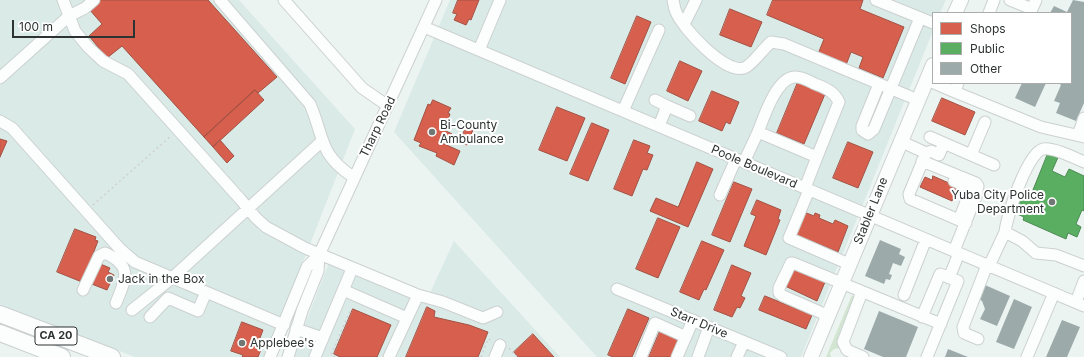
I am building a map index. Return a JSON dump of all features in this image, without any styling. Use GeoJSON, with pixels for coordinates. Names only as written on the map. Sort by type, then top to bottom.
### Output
{"type":"FeatureCollection","features":[{"type":"Feature","properties":{"kind":"highway","name":"CA 20"},"geometry":{"type":"LineString","coordinates":[[0,314],[112,357]]}},
{"type":"Feature","properties":{"kind":"highway","name":"CA 20"},"geometry":{"type":"LineString","coordinates":[[0,333],[62,357]]}},
{"type":"Feature","properties":{"kind":"main road"},"geometry":{"type":"LineString","coordinates":[[955,12],[961,0]]}},
{"type":"Feature","properties":{"kind":"main road","name":"Stabler Lane"},"geometry":{"type":"LineString","coordinates":[[811,357],[932,67]]}},
{"type":"Feature","properties":{"kind":"street"},"geometry":{"type":"LineString","coordinates":[[63,0],[75,32],[88,47],[103,61],[128,74],[242,200],[248,210],[266,227],[319,255],[418,296],[443,302],[483,318],[497,312]]}},
{"type":"Feature","properties":{"kind":"street"},"geometry":{"type":"LineString","coordinates":[[0,78],[69,16],[85,8],[94,0]]}},
{"type":"Feature","properties":{"kind":"street"},"geometry":{"type":"LineString","coordinates":[[220,0],[310,104],[319,124],[321,142],[327,153],[340,168],[353,177]]}},
{"type":"Feature","properties":{"kind":"street"},"geometry":{"type":"LineString","coordinates":[[284,0],[363,90],[388,106]]}},
{"type":"Feature","properties":{"kind":"street","name":"Tharp Road"},"geometry":{"type":"LineString","coordinates":[[288,357],[296,329],[318,271],[319,255],[353,177],[388,106],[436,0]]}},
{"type":"Feature","properties":{"kind":"street"},"geometry":{"type":"LineString","coordinates":[[479,50],[500,0]]}},
{"type":"Feature","properties":{"kind":"street"},"geometry":{"type":"LineString","coordinates":[[673,0],[676,12],[699,42],[718,59],[732,68],[746,68],[763,48],[771,42],[784,44],[918,100]]}},
{"type":"Feature","properties":{"kind":"street"},"geometry":{"type":"LineString","coordinates":[[684,24],[696,0]]}},
{"type":"Feature","properties":{"kind":"street"},"geometry":{"type":"LineString","coordinates":[[879,0],[932,23]]}},
{"type":"Feature","properties":{"kind":"street"},"geometry":{"type":"LineString","coordinates":[[989,12],[994,0]]}},
{"type":"Feature","properties":{"kind":"street"},"geometry":{"type":"LineString","coordinates":[[1010,0],[1032,9],[1036,0]]}},
{"type":"Feature","properties":{"kind":"street"},"geometry":{"type":"LineString","coordinates":[[880,84],[862,126],[862,130],[868,134],[874,129],[920,18]]}},
{"type":"Feature","properties":{"kind":"street","name":"Poole Boulevard"},"geometry":{"type":"LineString","coordinates":[[424,27],[1080,304]]}},
{"type":"Feature","properties":{"kind":"street"},"geometry":{"type":"LineString","coordinates":[[623,111],[659,30]]}},
{"type":"Feature","properties":{"kind":"street"},"geometry":{"type":"LineString","coordinates":[[720,195],[758,132],[779,86],[788,78],[796,76],[804,78],[827,89],[836,95],[838,102],[789,238],[849,264]]}},
{"type":"Feature","properties":{"kind":"street"},"geometry":{"type":"LineString","coordinates":[[926,80],[932,82]]}},
{"type":"Feature","properties":{"kind":"street"},"geometry":{"type":"LineString","coordinates":[[941,84],[956,88],[1041,127],[1081,136],[1084,118]]}},
{"type":"Feature","properties":{"kind":"street"},"geometry":{"type":"LineString","coordinates":[[655,100],[690,116]]}},
{"type":"Feature","properties":{"kind":"street"},"geometry":{"type":"LineString","coordinates":[[659,126],[668,106]]}},
{"type":"Feature","properties":{"kind":"street"},"geometry":{"type":"LineString","coordinates":[[0,121],[12,128],[135,262],[284,325]]}},
{"type":"Feature","properties":{"kind":"street"},"geometry":{"type":"LineString","coordinates":[[971,156],[985,122]]}},
{"type":"Feature","properties":{"kind":"street"},"geometry":{"type":"LineString","coordinates":[[758,132],[817,157]]}},
{"type":"Feature","properties":{"kind":"street"},"geometry":{"type":"LineString","coordinates":[[930,137],[994,165]]}},
{"type":"Feature","properties":{"kind":"street"},"geometry":{"type":"LineString","coordinates":[[900,141],[923,160],[976,183],[978,186],[962,221],[957,252],[949,278]]}},
{"type":"Feature","properties":{"kind":"street"},"geometry":{"type":"LineString","coordinates":[[132,310],[172,278],[321,142]]}},
{"type":"Feature","properties":{"kind":"street"},"geometry":{"type":"LineString","coordinates":[[944,143],[939,155],[931,151],[923,160],[909,194],[910,199],[962,221]]}},
{"type":"Feature","properties":{"kind":"street"},"geometry":{"type":"LineString","coordinates":[[978,339],[964,333],[963,326],[988,266],[1005,232],[1007,216],[1031,160],[1037,151],[1044,148],[1084,162]]}},
{"type":"Feature","properties":{"kind":"street"},"geometry":{"type":"LineString","coordinates":[[1005,232],[1022,241],[1036,253],[1056,255],[1084,266]]}},
{"type":"Feature","properties":{"kind":"street"},"geometry":{"type":"LineString","coordinates":[[904,295],[926,239]]}},
{"type":"Feature","properties":{"kind":"street"},"geometry":{"type":"LineString","coordinates":[[83,290],[98,256],[105,253],[117,261],[125,270],[126,277],[116,303]]}},
{"type":"Feature","properties":{"kind":"street","name":"Tharp Road"},"geometry":{"type":"LineString","coordinates":[[270,357],[308,266],[319,255]]}},
{"type":"Feature","properties":{"kind":"street"},"geometry":{"type":"LineString","coordinates":[[828,316],[779,293],[779,288],[788,266],[793,263],[941,324]]}},
{"type":"Feature","properties":{"kind":"street"},"geometry":{"type":"LineString","coordinates":[[315,357],[352,269]]}},
{"type":"Feature","properties":{"kind":"street"},"geometry":{"type":"LineString","coordinates":[[922,317],[940,274],[958,281],[927,357]]}},
{"type":"Feature","properties":{"kind":"street"},"geometry":{"type":"LineString","coordinates":[[1080,304],[1084,281]]}},
{"type":"Feature","properties":{"kind":"street","name":"Starr Drive"},"geometry":{"type":"LineString","coordinates":[[617,289],[781,357]]}},
{"type":"Feature","properties":{"kind":"street"},"geometry":{"type":"LineString","coordinates":[[343,290],[407,318]]}},
{"type":"Feature","properties":{"kind":"street"},"geometry":{"type":"LineString","coordinates":[[150,317],[168,298],[198,311],[206,292]]}},
{"type":"Feature","properties":{"kind":"street"},"geometry":{"type":"LineString","coordinates":[[862,292],[843,342],[847,350],[863,357]]}},
{"type":"Feature","properties":{"kind":"street"},"geometry":{"type":"LineString","coordinates":[[1027,357],[1054,293]]}},
{"type":"Feature","properties":{"kind":"street"},"geometry":{"type":"LineString","coordinates":[[389,357],[418,296]]}},
{"type":"Feature","properties":{"kind":"street"},"geometry":{"type":"LineString","coordinates":[[641,357],[662,307]]}},
{"type":"Feature","properties":{"kind":"street"},"geometry":{"type":"LineString","coordinates":[[677,357],[693,320]]}},
{"type":"Feature","properties":{"kind":"street"},"geometry":{"type":"LineString","coordinates":[[655,323],[686,337]]}},
{"type":"Feature","properties":{"kind":"street"},"geometry":{"type":"LineString","coordinates":[[698,357],[709,327]]}},
{"type":"Feature","properties":{"kind":"street"},"geometry":{"type":"LineString","coordinates":[[296,329],[323,338]]}},
{"type":"Feature","properties":{"kind":"street"},"geometry":{"type":"LineString","coordinates":[[737,357],[744,342]]}},
{"type":"Feature","properties":{"kind":"street"},"geometry":{"type":"LineString","coordinates":[[495,357],[500,345],[504,352]]}},
{"type":"Feature","properties":{"kind":"path"},"geometry":{"type":"LineString","coordinates":[[87,211],[178,130]]}},
{"type":"Feature","properties":{"kind":"path"},"geometry":{"type":"LineString","coordinates":[[326,357],[331,355],[351,309]]}},
{"type":"Feature","properties":{"kind":"path"},"geometry":{"type":"LineString","coordinates":[[504,352],[517,357]]}},
{"type":"Feature","properties":{"kind":"path"},"geometry":{"type":"LineString","coordinates":[[331,355],[335,357]]}},
{"type":"Feature","properties":{"kind":"shaded area"},"geometry":{"type":"Polygon","coordinates":[[[0,0],[239,0],[355,129],[266,357],[135,357],[0,305],[0,0]]]}},
{"type":"Feature","properties":{"kind":"shaded area"},"geometry":{"type":"Polygon","coordinates":[[[450,0],[946,0],[940,12],[932,12],[932,33],[801,357],[597,357],[394,132],[450,0]]]}},
{"type":"Feature","properties":{"kind":"shaded area"},"geometry":{"type":"Polygon","coordinates":[[[454,241],[560,357],[292,357],[332,255],[429,295],[454,241]]]}},
{"type":"Feature","properties":{"kind":"green space"},"geometry":{"type":"Polygon","coordinates":[[[852,295],[854,297],[838,337],[840,348],[834,349],[830,353],[831,357],[826,357],[852,295]]]}},
{"type":"Feature","properties":{"kind":"building: Shops"},"geometry":{"type":"Polygon","coordinates":[[[99,0],[208,0],[277,77],[258,93],[255,90],[204,137],[122,46],[107,58],[89,36],[102,24],[89,9],[99,0]]]}},
{"type":"Feature","properties":{"kind":"building: Shops"},"geometry":{"type":"Polygon","coordinates":[[[458,0],[479,0],[471,20],[469,19],[466,25],[454,20],[457,14],[453,13],[458,0]]]}},
{"type":"Feature","properties":{"kind":"building: Shops"},"geometry":{"type":"Polygon","coordinates":[[[773,0],[863,0],[860,9],[904,27],[883,78],[859,68],[863,57],[851,52],[846,65],[818,54],[824,39],[767,15],[773,0]]]}},
{"type":"Feature","properties":{"kind":"building: Shops"},"geometry":{"type":"Polygon","coordinates":[[[730,9],[762,22],[751,47],[720,35],[730,9]]]}},
{"type":"Feature","properties":{"kind":"building: Shops"},"geometry":{"type":"Polygon","coordinates":[[[637,16],[651,22],[625,84],[611,78],[637,16]]]}},
{"type":"Feature","properties":{"kind":"building: Shops"},"geometry":{"type":"Polygon","coordinates":[[[680,61],[702,71],[688,101],[667,91],[680,61]]]}},
{"type":"Feature","properties":{"kind":"building: Shops"},"geometry":{"type":"Polygon","coordinates":[[[798,82],[825,94],[804,144],[777,133],[798,82]]]}},
{"type":"Feature","properties":{"kind":"building: Shops"},"geometry":{"type":"Polygon","coordinates":[[[255,90],[264,100],[213,147],[204,137],[255,90]]]}},
{"type":"Feature","properties":{"kind":"building: Shops"},"geometry":{"type":"Polygon","coordinates":[[[712,91],[739,102],[730,124],[726,122],[722,131],[699,121],[712,91]]]}},
{"type":"Feature","properties":{"kind":"building: Shops"},"geometry":{"type":"Polygon","coordinates":[[[942,98],[975,112],[965,135],[932,121],[942,98]]]}},
{"type":"Feature","properties":{"kind":"building: Shops","name":"Bi-County Ambulance"},"geometry":{"type":"Polygon","coordinates":[[[433,100],[451,108],[448,113],[450,114],[444,130],[452,134],[449,142],[443,140],[442,143],[460,151],[454,165],[436,156],[437,153],[419,146],[421,143],[414,140],[428,104],[430,105],[433,100]]]}},
{"type":"Feature","properties":{"kind":"building: Shops"},"geometry":{"type":"Polygon","coordinates":[[[557,107],[585,118],[567,161],[539,150],[557,107]]]}},
{"type":"Feature","properties":{"kind":"building: Shops"},"geometry":{"type":"Polygon","coordinates":[[[592,123],[609,130],[588,181],[570,174],[592,123]]]}},
{"type":"Feature","properties":{"kind":"building: Shops"},"geometry":{"type":"Polygon","coordinates":[[[466,127],[473,130],[467,145],[460,142],[466,127]]]}},
{"type":"Feature","properties":{"kind":"building: Shops"},"geometry":{"type":"Polygon","coordinates":[[[0,139],[7,141],[0,157],[0,139]]]}},
{"type":"Feature","properties":{"kind":"building: Shops"},"geometry":{"type":"Polygon","coordinates":[[[220,140],[234,156],[227,163],[213,147],[220,140]]]}},
{"type":"Feature","properties":{"kind":"building: Shops"},"geometry":{"type":"Polygon","coordinates":[[[634,140],[650,146],[647,153],[653,155],[647,170],[643,169],[632,196],[614,189],[634,140]]]}},
{"type":"Feature","properties":{"kind":"building: Shops"},"geometry":{"type":"Polygon","coordinates":[[[848,142],[873,152],[858,188],[833,178],[848,142]]]}},
{"type":"Feature","properties":{"kind":"building: Shops"},"geometry":{"type":"Polygon","coordinates":[[[697,162],[713,169],[688,227],[650,211],[656,198],[678,207],[697,162]]]}},
{"type":"Feature","properties":{"kind":"building: Shops"},"geometry":{"type":"Polygon","coordinates":[[[933,176],[958,187],[952,201],[920,187],[925,177],[932,180],[933,176]]]}},
{"type":"Feature","properties":{"kind":"building: Shops"},"geometry":{"type":"Polygon","coordinates":[[[734,182],[752,189],[730,242],[712,235],[734,182]]]}},
{"type":"Feature","properties":{"kind":"building: Shops"},"geometry":{"type":"Polygon","coordinates":[[[757,200],[781,210],[778,219],[780,220],[766,255],[744,246],[756,216],[751,214],[757,200]]]}},
{"type":"Feature","properties":{"kind":"building: Shops"},"geometry":{"type":"Polygon","coordinates":[[[804,212],[814,216],[815,213],[820,215],[819,218],[833,224],[835,220],[848,226],[838,252],[794,234],[804,212]]]}},
{"type":"Feature","properties":{"kind":"building: Shops"},"geometry":{"type":"Polygon","coordinates":[[[658,218],[680,227],[658,278],[636,269],[658,218]]]}},
{"type":"Feature","properties":{"kind":"building: Shops"},"geometry":{"type":"Polygon","coordinates":[[[75,229],[96,237],[95,240],[98,241],[82,282],[57,272],[75,229]]]}},
{"type":"Feature","properties":{"kind":"building: Shops"},"geometry":{"type":"Polygon","coordinates":[[[702,241],[724,250],[706,290],[704,289],[699,300],[680,292],[702,241]]]}},
{"type":"Feature","properties":{"kind":"building: Shops"},"geometry":{"type":"Polygon","coordinates":[[[98,263],[110,268],[108,272],[114,275],[107,290],[89,283],[98,263]]]}},
{"type":"Feature","properties":{"kind":"building: Shops"},"geometry":{"type":"Polygon","coordinates":[[[732,265],[751,273],[741,296],[745,298],[740,308],[737,307],[732,317],[714,310],[732,265]]]}},
{"type":"Feature","properties":{"kind":"building: Shops"},"geometry":{"type":"Polygon","coordinates":[[[792,268],[825,282],[817,301],[785,286],[792,268]]]}},
{"type":"Feature","properties":{"kind":"building: Shops"},"geometry":{"type":"Polygon","coordinates":[[[765,296],[812,315],[806,329],[759,310],[765,296]]]}},
{"type":"Feature","properties":{"kind":"building: Shops"},"geometry":{"type":"Polygon","coordinates":[[[427,307],[435,311],[434,317],[469,325],[488,332],[478,357],[406,357],[427,307]]]}},
{"type":"Feature","properties":{"kind":"building: Shops"},"geometry":{"type":"Polygon","coordinates":[[[353,309],[391,325],[377,357],[340,357],[334,354],[353,309]]]}},
{"type":"Feature","properties":{"kind":"building: Shops"},"geometry":{"type":"Polygon","coordinates":[[[628,309],[649,318],[632,357],[613,357],[608,355],[628,309]]]}},
{"type":"Feature","properties":{"kind":"building: Shops"},"geometry":{"type":"Polygon","coordinates":[[[242,322],[263,330],[257,346],[262,347],[258,357],[242,357],[243,355],[231,351],[242,322]]]}},
{"type":"Feature","properties":{"kind":"building: Shops"},"geometry":{"type":"Polygon","coordinates":[[[661,329],[683,338],[674,357],[649,357],[661,329]]]}},
{"type":"Feature","properties":{"kind":"building: Shops"},"geometry":{"type":"Polygon","coordinates":[[[533,334],[554,357],[518,357],[514,352],[533,334]]]}},
{"type":"Feature","properties":{"kind":"building: Public","name":"Yuba City Police Department"},"geometry":{"type":"Polygon","coordinates":[[[1049,151],[1059,155],[1052,171],[1065,177],[1069,169],[1084,176],[1084,211],[1082,210],[1076,224],[1081,227],[1077,237],[1068,233],[1066,239],[1023,220],[1024,217],[1015,213],[1024,191],[1031,194],[1049,151]]]}},
{"type":"Feature","properties":{"kind":"building: Other"},"geometry":{"type":"Polygon","coordinates":[[[1073,0],[1084,2],[1084,103],[1076,121],[1056,113],[1060,103],[1054,101],[1061,85],[1060,84],[1072,84],[1072,12],[1067,12],[1073,0]]]}},
{"type":"Feature","properties":{"kind":"building: Other"},"geometry":{"type":"Polygon","coordinates":[[[1054,6],[1067,12],[1051,12],[1054,6]]]}},
{"type":"Feature","properties":{"kind":"building: Other"},"geometry":{"type":"Polygon","coordinates":[[[1022,84],[1046,84],[1035,107],[1015,98],[1022,84]]]}},
{"type":"Feature","properties":{"kind":"building: Other"},"geometry":{"type":"Polygon","coordinates":[[[880,240],[901,249],[899,254],[905,257],[901,266],[893,263],[889,274],[892,275],[890,280],[886,279],[884,284],[865,276],[880,240]]]}},
{"type":"Feature","properties":{"kind":"building: Other"},"geometry":{"type":"Polygon","coordinates":[[[985,285],[1010,296],[997,326],[980,319],[985,309],[982,301],[979,299],[985,285]]]}},
{"type":"Feature","properties":{"kind":"building: Other"},"geometry":{"type":"Polygon","coordinates":[[[1014,299],[1032,307],[1014,349],[996,342],[1014,299]]]}},
{"type":"Feature","properties":{"kind":"building: Other"},"geometry":{"type":"Polygon","coordinates":[[[879,311],[918,327],[906,357],[883,357],[864,349],[879,311]]]}},
{"type":"Feature","properties":{"kind":"building: Other"},"geometry":{"type":"Polygon","coordinates":[[[1062,320],[1080,327],[1067,357],[1046,357],[1062,320]]]}},
{"type":"Feature","properties":{"kind":"building: Other"},"geometry":{"type":"Polygon","coordinates":[[[948,349],[968,357],[945,357],[948,349]]]}},
{"type":"Feature","properties":{"kind":"place","name":"Bi-County Ambulance"},"geometry":{"type":"Point","coordinates":[432,132]}},
{"type":"Feature","properties":{"kind":"place","name":"Yuba City Police Department"},"geometry":{"type":"Point","coordinates":[1052,202]}},
{"type":"Feature","properties":{"kind":"place","name":"Jack in the Box"},"geometry":{"type":"Point","coordinates":[110,279]}},
{"type":"Feature","properties":{"kind":"place","name":"Applebee's"},"geometry":{"type":"Point","coordinates":[242,343]}}]}
